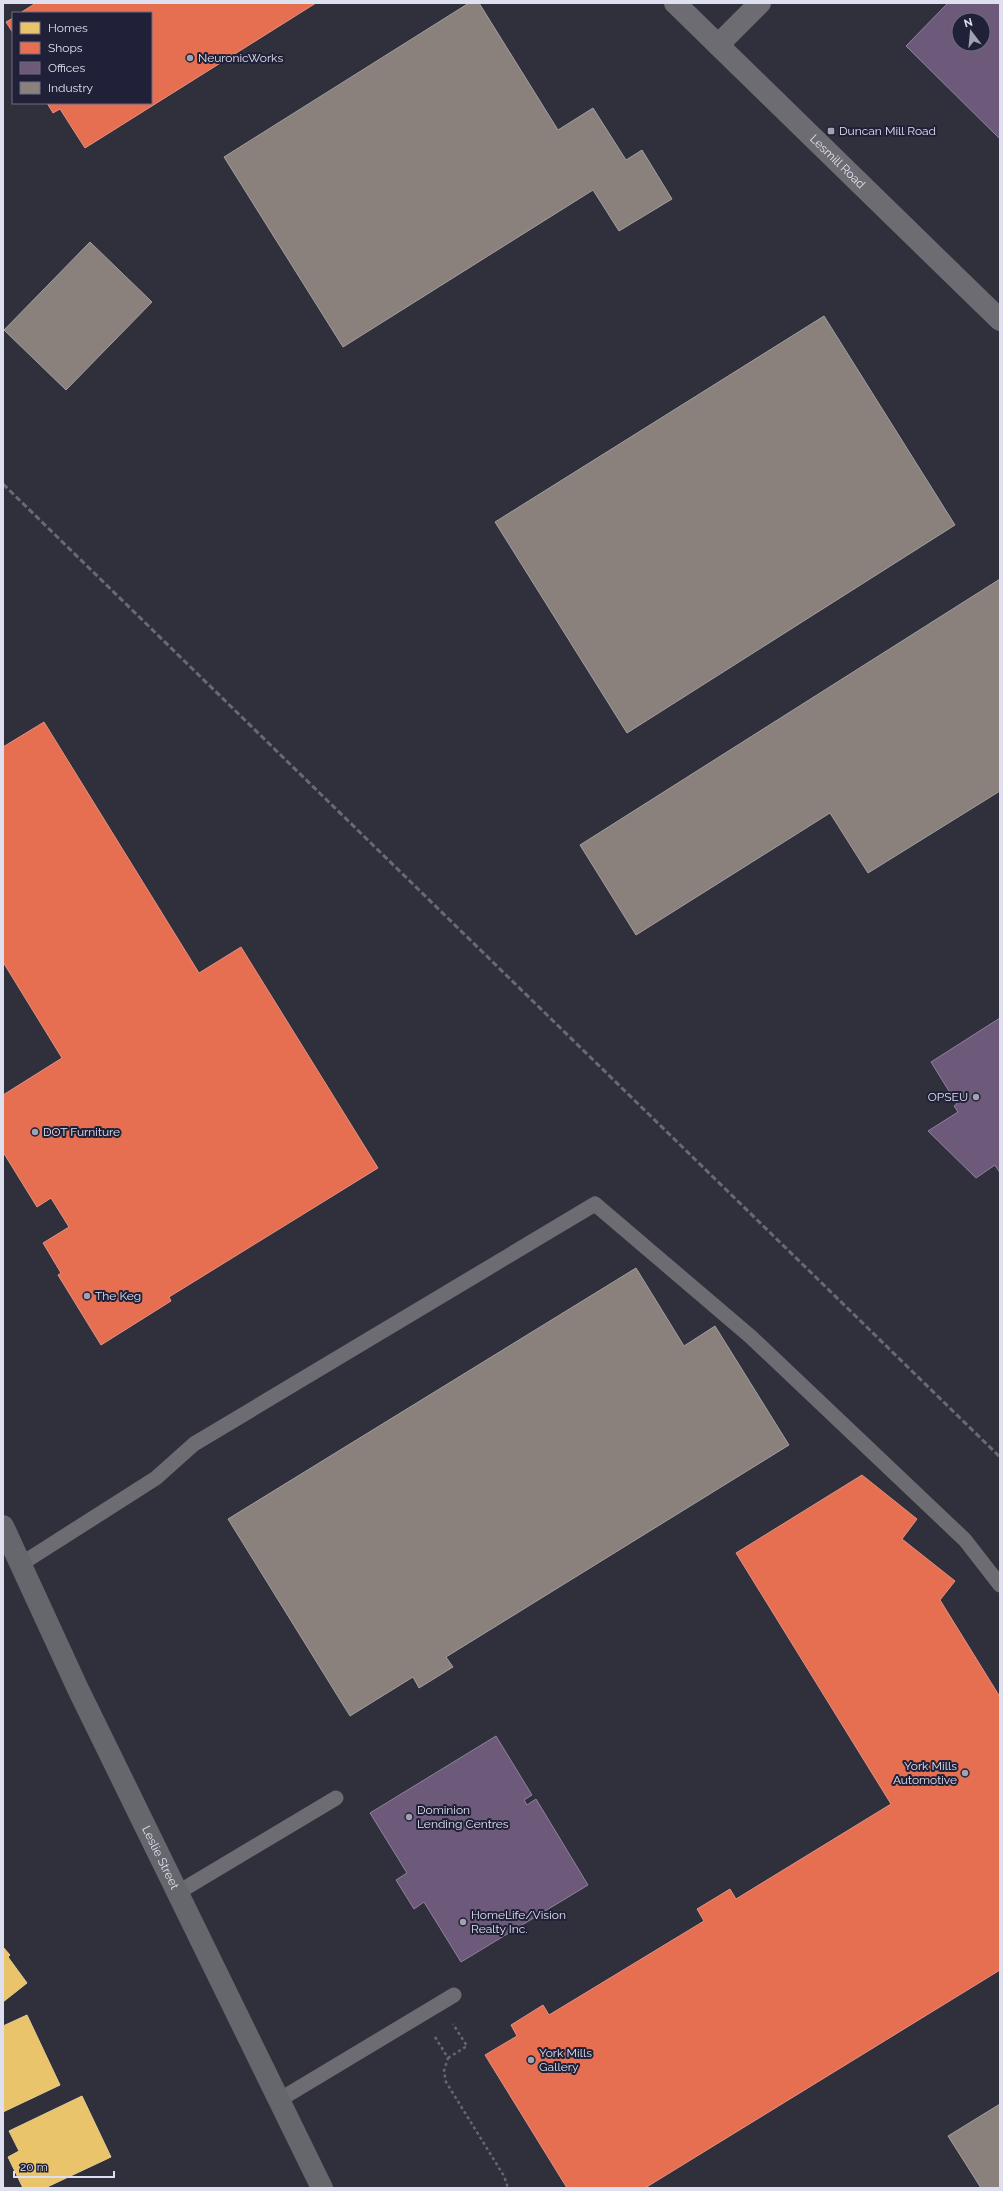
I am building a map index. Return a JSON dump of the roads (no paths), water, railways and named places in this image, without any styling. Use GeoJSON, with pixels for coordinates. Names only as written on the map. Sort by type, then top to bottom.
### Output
{"type":"FeatureCollection","features":[{"type":"Feature","properties":{"kind":"main road","name":"Leslie Street"},"geometry":{"type":"LineString","coordinates":[[3,1526],[78,1689],[322,2188]]}},
{"type":"Feature","properties":{"kind":"street","name":"Lesmill Road"},"geometry":{"type":"LineString","coordinates":[[675,3],[1000,320]]}},
{"type":"Feature","properties":{"kind":"street"},"geometry":{"type":"LineString","coordinates":[[718,45],[760,3]]}},
{"type":"Feature","properties":{"kind":"lane"},"geometry":{"type":"LineString","coordinates":[[21,1564],[156,1478],[194,1444],[595,1204],[751,1337],[965,1540],[1000,1585]]}},
{"type":"Feature","properties":{"kind":"lane"},"geometry":{"type":"LineString","coordinates":[[177,1893],[336,1798]]}},
{"type":"Feature","properties":{"kind":"lane"},"geometry":{"type":"LineString","coordinates":[[279,2100],[454,1995]]}},
{"type":"Feature","properties":{"kind":"railway"},"geometry":{"type":"LineString","coordinates":[[3,484],[1000,1457]]}},
{"type":"Feature","properties":{"kind":"place","name":"NeuronicWorks"},"geometry":{"type":"Point","coordinates":[190,58]}},
{"type":"Feature","properties":{"kind":"place","name":"Duncan Mill Road"},"geometry":{"type":"Point","coordinates":[831,131]}},
{"type":"Feature","properties":{"kind":"place","name":"OPSEU"},"geometry":{"type":"Point","coordinates":[976,1097]}},
{"type":"Feature","properties":{"kind":"place","name":"DOT Furniture"},"geometry":{"type":"Point","coordinates":[35,1132]}},
{"type":"Feature","properties":{"kind":"place","name":"The Keg"},"geometry":{"type":"Point","coordinates":[87,1296]}},
{"type":"Feature","properties":{"kind":"place","name":"York Mills Automotive"},"geometry":{"type":"Point","coordinates":[965,1773]}},
{"type":"Feature","properties":{"kind":"place","name":"Dominion Lending Centres"},"geometry":{"type":"Point","coordinates":[409,1817]}},
{"type":"Feature","properties":{"kind":"place","name":"HomeLife/Vision Realty Inc."},"geometry":{"type":"Point","coordinates":[463,1922]}},
{"type":"Feature","properties":{"kind":"place","name":"York Mills Gallery"},"geometry":{"type":"Point","coordinates":[531,2060]}}]}
